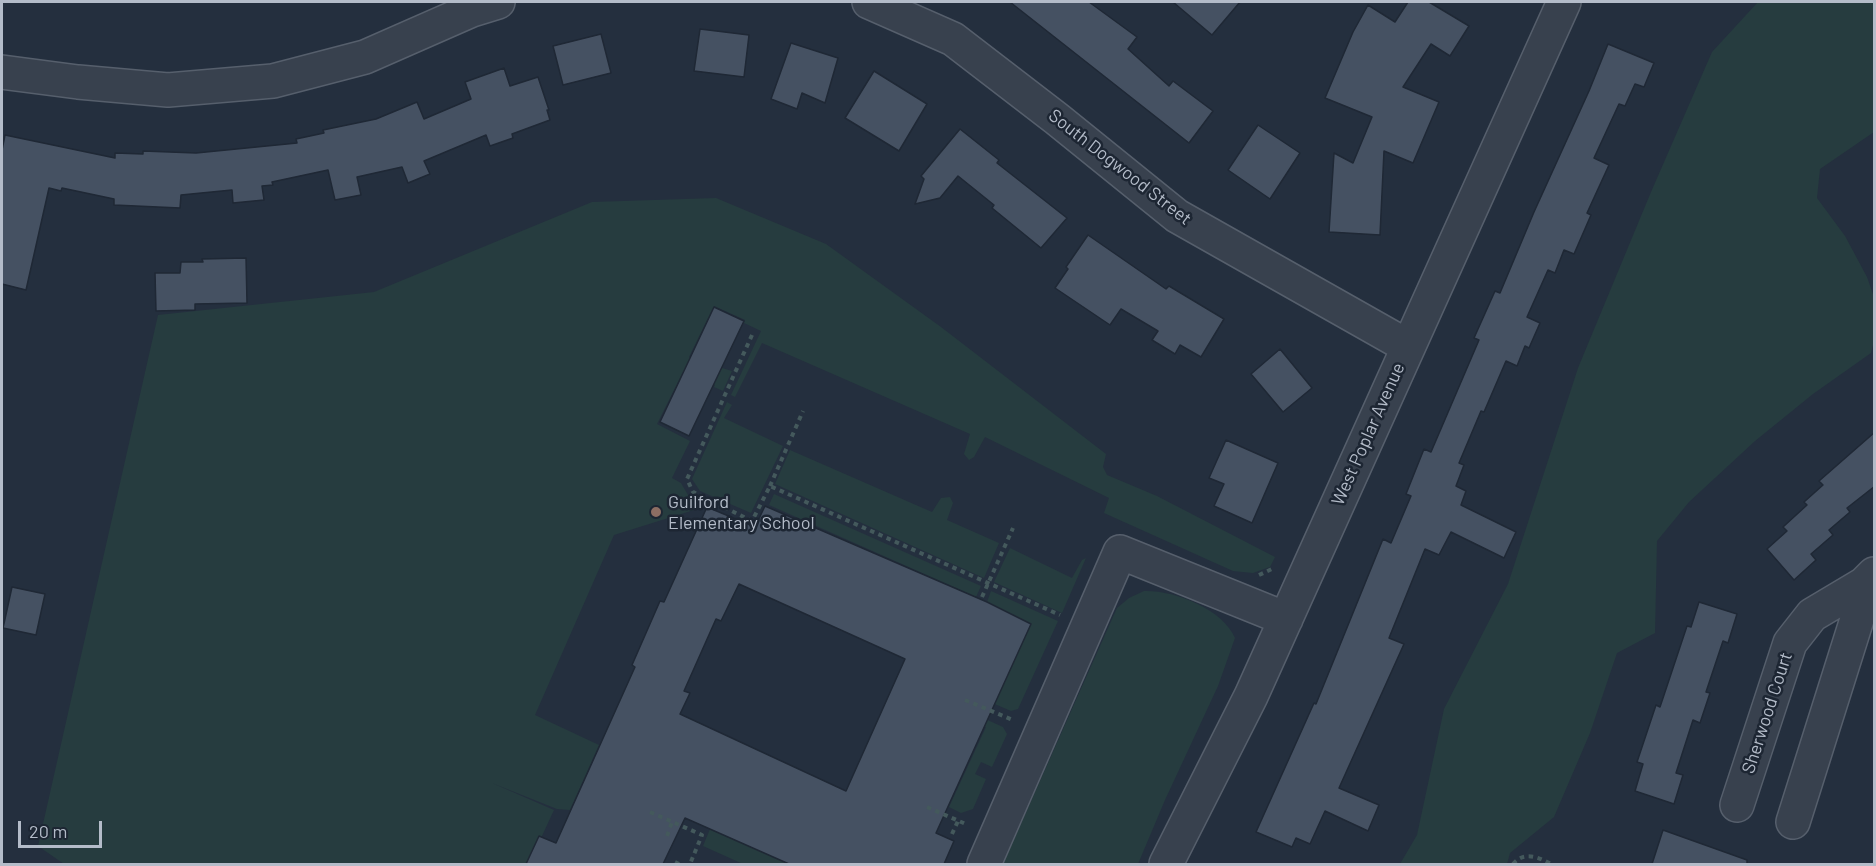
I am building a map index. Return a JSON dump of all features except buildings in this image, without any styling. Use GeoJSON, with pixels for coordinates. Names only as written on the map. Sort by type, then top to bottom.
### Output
{"type":"FeatureCollection","features":[{"type":"Feature","properties":{"kind":"street"},"geometry":{"type":"LineString","coordinates":[[2,72],[168,90],[273,81],[365,57],[472,10],[498,2]]}},
{"type":"Feature","properties":{"kind":"street","name":"South Dogwood Street"},"geometry":{"type":"LineString","coordinates":[[868,2],[953,39],[1177,216],[1407,346]]}},
{"type":"Feature","properties":{"kind":"street","name":"West Poplar Avenue"},"geometry":{"type":"LineString","coordinates":[[1166,864],[1251,696],[1564,2]]}},
{"type":"Feature","properties":{"kind":"street"},"geometry":{"type":"LineString","coordinates":[[984,864],[1120,552],[1286,619]]}},
{"type":"Feature","properties":{"kind":"street","name":"Sherwood Court"},"geometry":{"type":"LineString","coordinates":[[1737,805],[1790,643],[1812,615],[1869,579]]}},
{"type":"Feature","properties":{"kind":"street","name":"Sherwood Court"},"geometry":{"type":"LineString","coordinates":[[1793,822],[1869,579]]}},
{"type":"Feature","properties":{"kind":"path"},"geometry":{"type":"LineString","coordinates":[[752,335],[687,479],[693,492],[752,521],[803,411]]}},
{"type":"Feature","properties":{"kind":"path"},"geometry":{"type":"LineString","coordinates":[[770,486],[1064,617]]}},
{"type":"Feature","properties":{"kind":"path"},"geometry":{"type":"LineString","coordinates":[[982,597],[1013,528]]}},
{"type":"Feature","properties":{"kind":"path"},"geometry":{"type":"LineString","coordinates":[[965,700],[1016,722]]}},
{"type":"Feature","properties":{"kind":"path"},"geometry":{"type":"LineString","coordinates":[[927,807],[970,826],[968,835]]}},
{"type":"Feature","properties":{"kind":"path"},"geometry":{"type":"LineString","coordinates":[[650,812],[702,834],[690,864]]}},
{"type":"Feature","properties":{"kind":"path"},"geometry":{"type":"LineString","coordinates":[[952,834],[958,821]]}},
{"type":"Feature","properties":{"kind":"path"},"geometry":{"type":"LineString","coordinates":[[667,836],[672,822]]}},
{"type":"Feature","properties":{"kind":"path"},"geometry":{"type":"LineString","coordinates":[[1513,864],[1526,855],[1540,858],[1551,864]]}},
{"type":"Feature","properties":{"kind":"green space"},"geometry":{"type":"Polygon","coordinates":[[[1758,2],[1874,2],[1874,132],[1820,169],[1817,198],[1845,236],[1867,277],[1874,297],[1874,341],[1871,353],[1813,394],[1755,441],[1689,502],[1657,541],[1655,633],[1617,653],[1590,733],[1554,817],[1510,853],[1507,864],[1400,864],[1417,835],[1444,709],[1508,584],[1578,368],[1651,192],[1712,52],[1758,2]]]}},
{"type":"Feature","properties":{"kind":"green space"},"geometry":{"type":"Polygon","coordinates":[[[716,198],[826,244],[941,327],[1106,454],[1103,467],[1107,475],[1157,496],[1275,557],[1270,567],[1253,573],[1233,571],[1104,513],[1109,498],[985,437],[974,457],[969,460],[964,454],[970,434],[762,343],[735,397],[731,395],[761,331],[744,323],[745,320],[714,306],[689,357],[720,371],[722,368],[732,371],[723,391],[714,387],[715,385],[683,372],[657,424],[690,441],[672,478],[681,483],[688,495],[710,505],[614,535],[535,715],[599,745],[570,810],[557,809],[492,783],[554,810],[529,864],[64,864],[38,846],[158,315],[374,292],[592,202],[716,198]]]}},
{"type":"Feature","properties":{"kind":"green space"},"geometry":{"type":"Polygon","coordinates":[[[727,402],[732,405],[724,418],[783,446],[751,513],[700,491],[692,479],[727,402]]]}},
{"type":"Feature","properties":{"kind":"green space"},"geometry":{"type":"Polygon","coordinates":[[[790,450],[932,512],[941,498],[950,497],[953,503],[947,520],[999,543],[984,578],[775,484],[790,450]]]}},
{"type":"Feature","properties":{"kind":"green space"},"geometry":{"type":"Polygon","coordinates":[[[774,494],[981,586],[976,597],[769,505],[774,494]]]}},
{"type":"Feature","properties":{"kind":"green space"},"geometry":{"type":"Polygon","coordinates":[[[1010,548],[1072,578],[1082,560],[1086,558],[1062,613],[994,582],[1010,548]]]}},
{"type":"Feature","properties":{"kind":"green space"},"geometry":{"type":"Polygon","coordinates":[[[991,591],[1058,621],[1018,709],[1011,711],[990,702],[996,700],[1031,624],[987,602],[991,591]]]}},
{"type":"Feature","properties":{"kind":"green space"},"geometry":{"type":"Polygon","coordinates":[[[1144,591],[1169,594],[1196,603],[1220,618],[1235,638],[1218,686],[1138,864],[1003,864],[1117,608],[1129,598],[1144,591]]]}},
{"type":"Feature","properties":{"kind":"green space"},"geometry":{"type":"Polygon","coordinates":[[[961,708],[1003,727],[1007,734],[992,767],[981,762],[975,774],[986,779],[973,809],[961,813],[949,807],[986,727],[959,713],[961,708]]]}},
{"type":"Feature","properties":{"kind":"green space"},"geometry":{"type":"Polygon","coordinates":[[[710,829],[789,864],[743,864],[703,846],[710,829]]]}},
{"type":"Feature","properties":{"kind":"place","name":"Guilford Elementary School"},"geometry":{"type":"Point","coordinates":[656,512]}}]}
